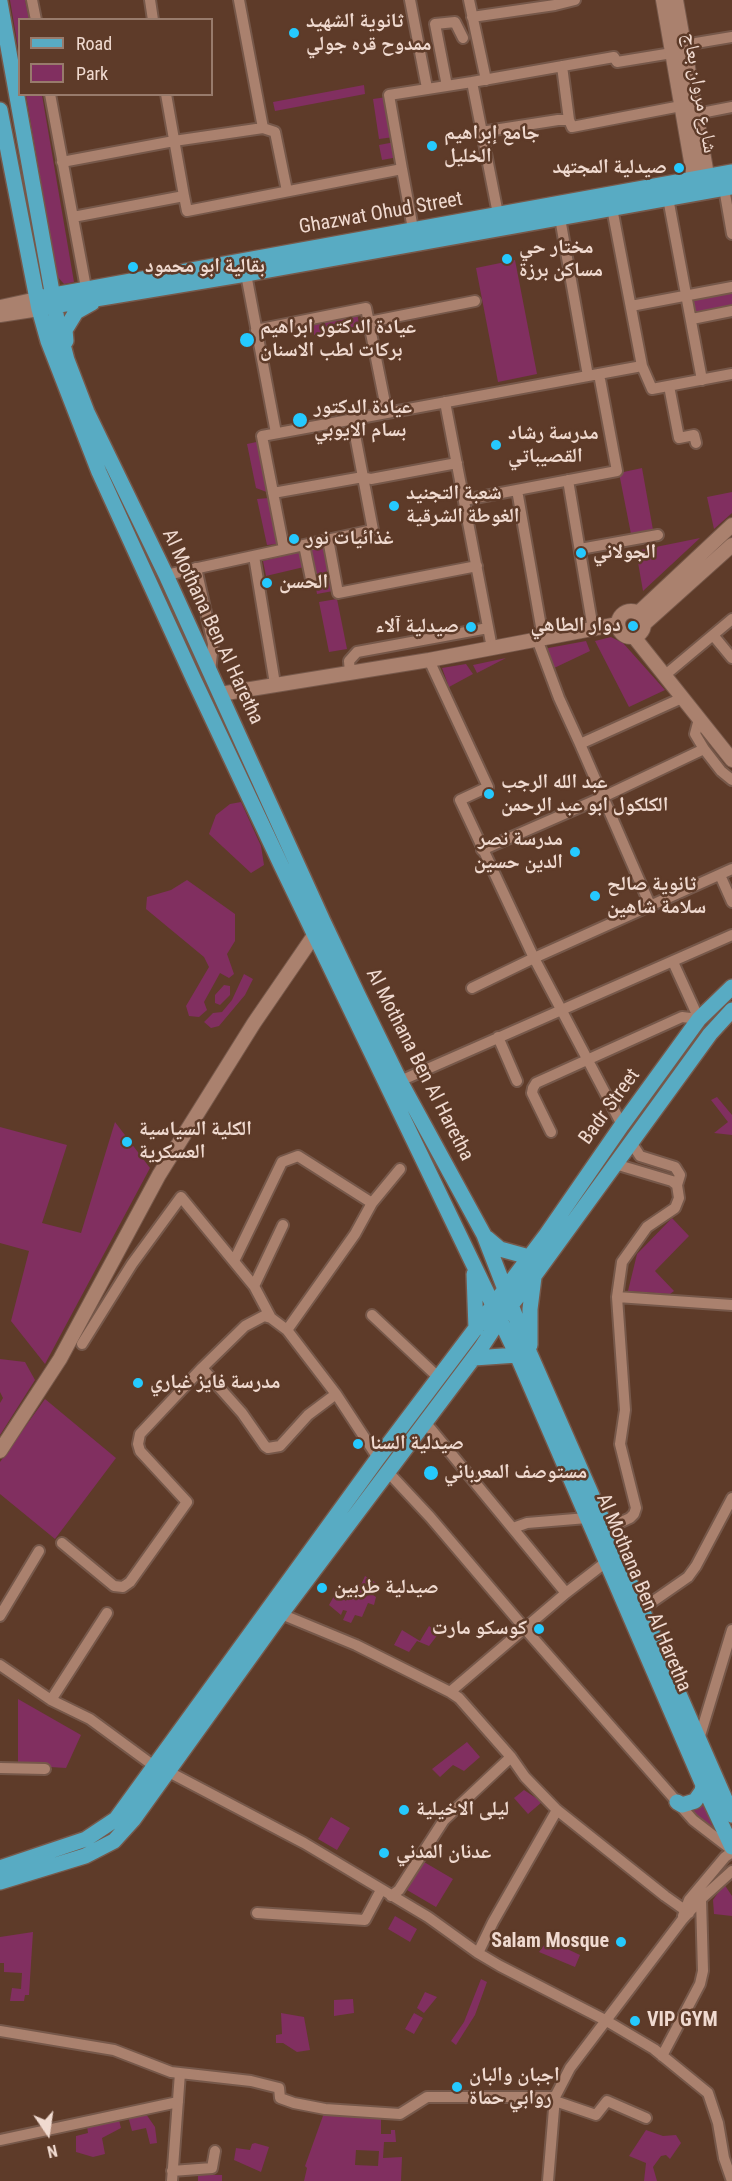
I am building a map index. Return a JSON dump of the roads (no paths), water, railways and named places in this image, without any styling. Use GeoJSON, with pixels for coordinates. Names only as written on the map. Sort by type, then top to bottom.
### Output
{"type":"FeatureCollection","features":[{"type":"Feature","properties":{"kind":"main road","name":"شارع مروان بعاج"},"geometry":{"type":"LineString","coordinates":[[663,0],[696,114],[711,186]]}},
{"type":"Feature","properties":{"kind":"main road","name":"شارع مروان بعاج"},"geometry":{"type":"LineString","coordinates":[[676,0],[681,106],[711,186]]}},
{"type":"Feature","properties":{"kind":"main road","name":"Al Mothana Ben Al Haretha"},"geometry":{"type":"LineString","coordinates":[[0,2],[46,302],[48,341],[99,472],[194,680],[496,1312],[524,1355]]}},
{"type":"Feature","properties":{"kind":"main road","name":"Al Mothana Ben Al Haretha"},"geometry":{"type":"LineString","coordinates":[[0,110],[46,302],[87,412],[166,575],[324,925],[400,1081],[484,1235],[511,1306],[524,1355],[587,1518],[732,1850]]}},
{"type":"Feature","properties":{"kind":"main road","name":"Ghazwat Ohud Street"},"geometry":{"type":"LineString","coordinates":[[46,302],[109,296],[246,274],[668,198],[711,186],[732,172]]}},
{"type":"Feature","properties":{"kind":"main road","name":"Ghazwat Ohud Street"},"geometry":{"type":"LineString","coordinates":[[46,302],[86,288],[498,214],[711,186]]}},
{"type":"Feature","properties":{"kind":"main road"},"geometry":{"type":"LineString","coordinates":[[67,360],[65,330],[69,321],[75,312],[109,296]]}},
{"type":"Feature","properties":{"kind":"main road"},"geometry":{"type":"LineString","coordinates":[[0,308],[46,302]]}},
{"type":"Feature","properties":{"kind":"main road"},"geometry":{"type":"LineString","coordinates":[[0,315],[46,302]]}},
{"type":"Feature","properties":{"kind":"main road"},"geometry":{"type":"LineString","coordinates":[[634,637],[642,632],[641,618],[732,525]]}},
{"type":"Feature","properties":{"kind":"main road"},"geometry":{"type":"LineString","coordinates":[[641,618],[732,545]]}},
{"type":"Feature","properties":{"kind":"main road"},"geometry":{"type":"LineString","coordinates":[[641,618],[626,612],[620,617],[618,624],[623,635],[634,637],[732,759]]}},
{"type":"Feature","properties":{"kind":"main road"},"geometry":{"type":"LineString","coordinates":[[220,694],[429,660],[618,624]]}},
{"type":"Feature","properties":{"kind":"main road"},"geometry":{"type":"LineString","coordinates":[[0,1450],[60,1359],[159,1175],[254,1023],[315,934]]}},
{"type":"Feature","properties":{"kind":"main road","name":"Badr Street"},"geometry":{"type":"LineString","coordinates":[[496,1312],[511,1306],[534,1276],[551,1240],[622,1125],[699,1019],[732,987]]}},
{"type":"Feature","properties":{"kind":"main road","name":"Badr Street"},"geometry":{"type":"LineString","coordinates":[[496,1312],[505,1289],[529,1257],[551,1240],[615,1164],[710,1034],[732,1010]]}},
{"type":"Feature","properties":{"kind":"main road"},"geometry":{"type":"LineString","coordinates":[[484,1235],[500,1249],[529,1257]]}},
{"type":"Feature","properties":{"kind":"main road"},"geometry":{"type":"LineString","coordinates":[[474,1262],[476,1329]]}},
{"type":"Feature","properties":{"kind":"main road"},"geometry":{"type":"LineString","coordinates":[[534,1276],[524,1355],[606,1528],[699,1739],[726,1784],[732,1811]]}},
{"type":"Feature","properties":{"kind":"main road"},"geometry":{"type":"LineString","coordinates":[[0,1882],[85,1856],[114,1841],[133,1820],[169,1772],[198,1717],[378,1458],[476,1329],[496,1312]]}},
{"type":"Feature","properties":{"kind":"main road"},"geometry":{"type":"LineString","coordinates":[[0,1868],[86,1839],[116,1819],[154,1766],[198,1717],[281,1614],[474,1358],[496,1312]]}},
{"type":"Feature","properties":{"kind":"main road"},"geometry":{"type":"LineString","coordinates":[[474,1358],[524,1355]]}},
{"type":"Feature","properties":{"kind":"main road"},"geometry":{"type":"LineString","coordinates":[[378,1458],[388,1472]]}},
{"type":"Feature","properties":{"kind":"main road"},"geometry":{"type":"LineString","coordinates":[[677,1802],[682,1805],[695,1801],[703,1785]]}},
{"type":"Feature","properties":{"kind":"street"},"geometry":{"type":"LineString","coordinates":[[32,0],[36,18]]}},
{"type":"Feature","properties":{"kind":"street"},"geometry":{"type":"LineString","coordinates":[[150,0],[153,18]]}},
{"type":"Feature","properties":{"kind":"street"},"geometry":{"type":"LineString","coordinates":[[239,0],[263,128]]}},
{"type":"Feature","properties":{"kind":"street"},"geometry":{"type":"LineString","coordinates":[[410,0],[427,88]]}},
{"type":"Feature","properties":{"kind":"street"},"geometry":{"type":"LineString","coordinates":[[469,0],[486,80]]}},
{"type":"Feature","properties":{"kind":"street"},"geometry":{"type":"LineString","coordinates":[[472,17],[575,0]]}},
{"type":"Feature","properties":{"kind":"street"},"geometry":{"type":"LineString","coordinates":[[447,86],[435,24],[455,22],[464,38]]}},
{"type":"Feature","properties":{"kind":"street"},"geometry":{"type":"LineString","coordinates":[[413,229],[389,95],[614,57],[617,62],[732,37]]}},
{"type":"Feature","properties":{"kind":"street"},"geometry":{"type":"LineString","coordinates":[[562,66],[569,120],[572,127],[681,106]]}},
{"type":"Feature","properties":{"kind":"street"},"geometry":{"type":"LineString","coordinates":[[472,82],[498,214]]}},
{"type":"Feature","properties":{"kind":"street"},"geometry":{"type":"LineString","coordinates":[[50,96],[86,288]]}},
{"type":"Feature","properties":{"kind":"street"},"geometry":{"type":"LineString","coordinates":[[166,96],[187,211],[402,169]]}},
{"type":"Feature","properties":{"kind":"street"},"geometry":{"type":"LineString","coordinates":[[696,114],[732,107]]}},
{"type":"Feature","properties":{"kind":"street"},"geometry":{"type":"LineString","coordinates":[[481,132],[569,120]]}},
{"type":"Feature","properties":{"kind":"street"},"geometry":{"type":"LineString","coordinates":[[62,162],[174,141],[263,128],[275,132],[286,191]]}},
{"type":"Feature","properties":{"kind":"street"},"geometry":{"type":"LineString","coordinates":[[711,186],[732,234]]}},
{"type":"Feature","properties":{"kind":"street"},"geometry":{"type":"LineString","coordinates":[[73,217],[184,196]]}},
{"type":"Feature","properties":{"kind":"street"},"geometry":{"type":"LineString","coordinates":[[668,198],[688,295],[702,380]]}},
{"type":"Feature","properties":{"kind":"street"},"geometry":{"type":"LineString","coordinates":[[612,208],[642,366],[652,389],[732,374]]}},
{"type":"Feature","properties":{"kind":"street"},"geometry":{"type":"LineString","coordinates":[[464,500],[617,471],[593,375],[560,218]]}},
{"type":"Feature","properties":{"kind":"street"},"geometry":{"type":"LineString","coordinates":[[246,274],[276,433]]}},
{"type":"Feature","properties":{"kind":"street"},"geometry":{"type":"LineString","coordinates":[[631,306],[732,287]]}},
{"type":"Feature","properties":{"kind":"street"},"geometry":{"type":"LineString","coordinates":[[369,322],[475,302]]}},
{"type":"Feature","properties":{"kind":"street"},"geometry":{"type":"LineString","coordinates":[[256,330],[366,308],[387,413]]}},
{"type":"Feature","properties":{"kind":"street"},"geometry":{"type":"LineString","coordinates":[[692,319],[732,311]]}},
{"type":"Feature","properties":{"kind":"street"},"geometry":{"type":"LineString","coordinates":[[284,549],[262,436],[642,366]]}},
{"type":"Feature","properties":{"kind":"street"},"geometry":{"type":"LineString","coordinates":[[669,386],[679,438],[694,435],[696,443]]}},
{"type":"Feature","properties":{"kind":"street"},"geometry":{"type":"LineString","coordinates":[[445,402],[492,648]]}},
{"type":"Feature","properties":{"kind":"street"},"geometry":{"type":"LineString","coordinates":[[166,575],[373,530],[352,419]]}},
{"type":"Feature","properties":{"kind":"street"},"geometry":{"type":"LineString","coordinates":[[273,493],[363,477],[371,479],[457,463]]}},
{"type":"Feature","properties":{"kind":"street"},"geometry":{"type":"LineString","coordinates":[[568,480],[593,629]]}},
{"type":"Feature","properties":{"kind":"street"},"geometry":{"type":"LineString","coordinates":[[517,490],[540,639],[559,698],[650,905]]}},
{"type":"Feature","properties":{"kind":"street"},"geometry":{"type":"LineString","coordinates":[[580,549],[658,536]]}},
{"type":"Feature","properties":{"kind":"street"},"geometry":{"type":"LineString","coordinates":[[328,540],[338,593],[477,566]]}},
{"type":"Feature","properties":{"kind":"street"},"geometry":{"type":"LineString","coordinates":[[304,545],[311,579]]}},
{"type":"Feature","properties":{"kind":"street"},"geometry":{"type":"LineString","coordinates":[[254,556],[275,684]]}},
{"type":"Feature","properties":{"kind":"street"},"geometry":{"type":"LineString","coordinates":[[196,568],[213,644],[210,672]]}},
{"type":"Feature","properties":{"kind":"street"},"geometry":{"type":"LineString","coordinates":[[664,676],[732,619]]}},
{"type":"Feature","properties":{"kind":"street"},"geometry":{"type":"LineString","coordinates":[[350,672],[349,661],[357,652],[488,628]]}},
{"type":"Feature","properties":{"kind":"street"},"geometry":{"type":"LineString","coordinates":[[713,635],[732,658]]}},
{"type":"Feature","properties":{"kind":"street"},"geometry":{"type":"LineString","coordinates":[[429,660],[488,787],[460,800],[534,958],[622,1125]]}},
{"type":"Feature","properties":{"kind":"street"},"geometry":{"type":"LineString","coordinates":[[580,744],[682,698]]}},
{"type":"Feature","properties":{"kind":"street"},"geometry":{"type":"LineString","coordinates":[[699,719],[695,734],[721,771],[732,780]]}},
{"type":"Feature","properties":{"kind":"street"},"geometry":{"type":"LineString","coordinates":[[482,850],[603,797],[704,749]]}},
{"type":"Feature","properties":{"kind":"street"},"geometry":{"type":"LineString","coordinates":[[472,988],[732,869]]}},
{"type":"Feature","properties":{"kind":"street"},"geometry":{"type":"LineString","coordinates":[[720,875],[732,902]]}},
{"type":"Feature","properties":{"kind":"street"},"geometry":{"type":"LineString","coordinates":[[400,1081],[732,934]]}},
{"type":"Feature","properties":{"kind":"street"},"geometry":{"type":"LineString","coordinates":[[673,962],[699,1019]]}},
{"type":"Feature","properties":{"kind":"street"},"geometry":{"type":"LineString","coordinates":[[550,1132],[532,1093],[532,1088],[536,1083],[682,1017],[699,1019]]}},
{"type":"Feature","properties":{"kind":"street"},"geometry":{"type":"LineString","coordinates":[[498,1037],[517,1081]]}},
{"type":"Feature","properties":{"kind":"street"},"geometry":{"type":"LineString","coordinates":[[606,1528],[630,1518],[636,1508],[620,1444],[625,1410],[617,1297],[622,1262],[647,1227],[675,1208],[679,1198],[677,1185],[680,1175],[675,1167],[640,1156],[631,1142]]}},
{"type":"Feature","properties":{"kind":"street"},"geometry":{"type":"LineString","coordinates":[[234,1261],[282,1162],[298,1156],[372,1203]]}},
{"type":"Feature","properties":{"kind":"street"},"geometry":{"type":"LineString","coordinates":[[615,1164],[672,1181],[677,1185]]}},
{"type":"Feature","properties":{"kind":"street"},"geometry":{"type":"LineString","coordinates":[[287,1330],[355,1234],[372,1203],[400,1169]]}},
{"type":"Feature","properties":{"kind":"street"},"geometry":{"type":"LineString","coordinates":[[82,1344],[132,1264],[181,1197],[254,1286],[271,1318]]}},
{"type":"Feature","properties":{"kind":"street"},"geometry":{"type":"LineString","coordinates":[[254,1286],[283,1225]]}},
{"type":"Feature","properties":{"kind":"street"},"geometry":{"type":"LineString","coordinates":[[617,1297],[732,1305]]}},
{"type":"Feature","properties":{"kind":"street"},"geometry":{"type":"LineString","coordinates":[[372,1315],[439,1378]]}},
{"type":"Feature","properties":{"kind":"street"},"geometry":{"type":"LineString","coordinates":[[62,1544],[114,1586],[123,1587],[130,1582],[187,1502],[140,1451],[138,1439],[140,1434],[201,1368],[245,1326],[264,1316],[271,1318],[287,1330],[336,1394],[378,1458]]}},
{"type":"Feature","properties":{"kind":"street"},"geometry":{"type":"LineString","coordinates":[[201,1368],[242,1413],[268,1448],[280,1446],[308,1415],[336,1394]]}},
{"type":"Feature","properties":{"kind":"street"},"geometry":{"type":"LineString","coordinates":[[425,1422],[566,1593]]}},
{"type":"Feature","properties":{"kind":"street"},"geometry":{"type":"LineString","coordinates":[[388,1472],[430,1517],[693,1820],[732,1850],[689,1900],[685,1914]]}},
{"type":"Feature","properties":{"kind":"street"},"geometry":{"type":"LineString","coordinates":[[642,1609],[688,1577],[732,1498]]}},
{"type":"Feature","properties":{"kind":"street"},"geometry":{"type":"LineString","coordinates":[[513,1528],[527,1523],[587,1518]]}},
{"type":"Feature","properties":{"kind":"street"},"geometry":{"type":"LineString","coordinates":[[0,1616],[39,1551]]}},
{"type":"Feature","properties":{"kind":"street"},"geometry":{"type":"LineString","coordinates":[[450,1692],[606,1562]]}},
{"type":"Feature","properties":{"kind":"street"},"geometry":{"type":"LineString","coordinates":[[51,1700],[107,1613]]}},
{"type":"Feature","properties":{"kind":"street"},"geometry":{"type":"LineString","coordinates":[[281,1614],[356,1645],[459,1698],[511,1757],[525,1777],[557,1810],[685,1914]]}},
{"type":"Feature","properties":{"kind":"street"},"geometry":{"type":"LineString","coordinates":[[699,1739],[732,1630]]}},
{"type":"Feature","properties":{"kind":"street"},"geometry":{"type":"LineString","coordinates":[[0,1665],[51,1700],[90,1719],[154,1766]]}},
{"type":"Feature","properties":{"kind":"street"},"geometry":{"type":"LineString","coordinates":[[257,1913],[365,1920],[386,1893],[399,1890],[444,1820],[511,1757]]}},
{"type":"Feature","properties":{"kind":"street"},"geometry":{"type":"LineString","coordinates":[[0,1768],[45,1768]]}},
{"type":"Feature","properties":{"kind":"street"},"geometry":{"type":"LineString","coordinates":[[169,1772],[304,1843],[428,1917],[478,1953],[605,2020],[654,2049],[708,2092],[732,2181]]}},
{"type":"Feature","properties":{"kind":"street"},"geometry":{"type":"LineString","coordinates":[[478,1953],[493,1922],[557,1810]]}},
{"type":"Feature","properties":{"kind":"street"},"geometry":{"type":"LineString","coordinates":[[548,2181],[555,2099],[570,2068],[685,1914],[732,1871]]}},
{"type":"Feature","properties":{"kind":"street"},"geometry":{"type":"LineString","coordinates":[[662,2056],[700,1984],[703,1971],[701,1899]]}},
{"type":"Feature","properties":{"kind":"street"},"geometry":{"type":"LineString","coordinates":[[0,2031],[114,2050],[171,2072],[251,2080],[279,2088],[280,2098],[325,2109],[368,2114],[400,2114],[427,2097],[484,2096],[555,2099],[596,2115],[607,2101],[646,2118]]}},
{"type":"Feature","properties":{"kind":"street"},"geometry":{"type":"LineString","coordinates":[[180,2073],[172,2176],[212,2168],[215,2151]]}},
{"type":"Feature","properties":{"kind":"street"},"geometry":{"type":"LineString","coordinates":[[0,2140],[178,2102]]}},
{"type":"Feature","properties":{"kind":"place","name":"ثانوية الشهيد ممدوح قره جولي"},"geometry":{"type":"Point","coordinates":[294,33]}},
{"type":"Feature","properties":{"kind":"place","name":"جامع إبراهيم الخليل"},"geometry":{"type":"Point","coordinates":[432,146]}},
{"type":"Feature","properties":{"kind":"place","name":"صيدلية المجتهد"},"geometry":{"type":"Point","coordinates":[679,168]}},
{"type":"Feature","properties":{"kind":"place","name":"مختار حي مساكن برزة"},"geometry":{"type":"Point","coordinates":[507,259]}},
{"type":"Feature","properties":{"kind":"place","name":"بقالية ابو محمود"},"geometry":{"type":"Point","coordinates":[133,267]}},
{"type":"Feature","properties":{"kind":"place","name":"عيادة الدكتور ابراهيم بركات لطب الاسنان"},"geometry":{"type":"Point","coordinates":[247,340]}},
{"type":"Feature","properties":{"kind":"place","name":"عيادة الدكتور بسام الايوبي"},"geometry":{"type":"Point","coordinates":[300,420]}},
{"type":"Feature","properties":{"kind":"place","name":"مدرسة رشاد القصيباتي"},"geometry":{"type":"Point","coordinates":[496,445]}},
{"type":"Feature","properties":{"kind":"place","name":"شعبة التجنيد الغوطة الشرقية"},"geometry":{"type":"Point","coordinates":[394,506]}},
{"type":"Feature","properties":{"kind":"place","name":"غذائيات نور"},"geometry":{"type":"Point","coordinates":[294,539]}},
{"type":"Feature","properties":{"kind":"place","name":"الجولاني"},"geometry":{"type":"Point","coordinates":[581,553]}},
{"type":"Feature","properties":{"kind":"place","name":"الحسن"},"geometry":{"type":"Point","coordinates":[267,583]}},
{"type":"Feature","properties":{"kind":"place","name":"دوار الطاهي"},"geometry":{"type":"Point","coordinates":[633,626]}},
{"type":"Feature","properties":{"kind":"place","name":"صيدلية آلاء"},"geometry":{"type":"Point","coordinates":[471,627]}},
{"type":"Feature","properties":{"kind":"place","name":"عبد الله الرجب الكلكول ابو عبد الرحمن"},"geometry":{"type":"Point","coordinates":[489,794]}},
{"type":"Feature","properties":{"kind":"place","name":"مدرسة نصر الدين حسين"},"geometry":{"type":"Point","coordinates":[575,852]}},
{"type":"Feature","properties":{"kind":"place","name":"ثانوية صالح سلامة شاهين"},"geometry":{"type":"Point","coordinates":[595,896]}},
{"type":"Feature","properties":{"kind":"place","name":"الكلية السياسية العسكرية"},"geometry":{"type":"Point","coordinates":[127,1142]}},
{"type":"Feature","properties":{"kind":"place","name":"مدرسة فايز غباري"},"geometry":{"type":"Point","coordinates":[138,1383]}},
{"type":"Feature","properties":{"kind":"place","name":"صيدلية السنا"},"geometry":{"type":"Point","coordinates":[358,1444]}},
{"type":"Feature","properties":{"kind":"place","name":"مستوصف المعرباني"},"geometry":{"type":"Point","coordinates":[431,1473]}},
{"type":"Feature","properties":{"kind":"place","name":"صيدلية طربين"},"geometry":{"type":"Point","coordinates":[322,1588]}},
{"type":"Feature","properties":{"kind":"place","name":"كوسكو مارت"},"geometry":{"type":"Point","coordinates":[539,1629]}},
{"type":"Feature","properties":{"kind":"place","name":"ليلى الاخيلية"},"geometry":{"type":"Point","coordinates":[404,1810]}},
{"type":"Feature","properties":{"kind":"place","name":"عدنان المدني"},"geometry":{"type":"Point","coordinates":[384,1853]}},
{"type":"Feature","properties":{"kind":"place","name":"Salam Mosque"},"geometry":{"type":"Point","coordinates":[621,1942]}},
{"type":"Feature","properties":{"kind":"place","name":"VIP GYM"},"geometry":{"type":"Point","coordinates":[635,2021]}},
{"type":"Feature","properties":{"kind":"place","name":"اجبان والبان روابي حماة"},"geometry":{"type":"Point","coordinates":[457,2087]}}]}
